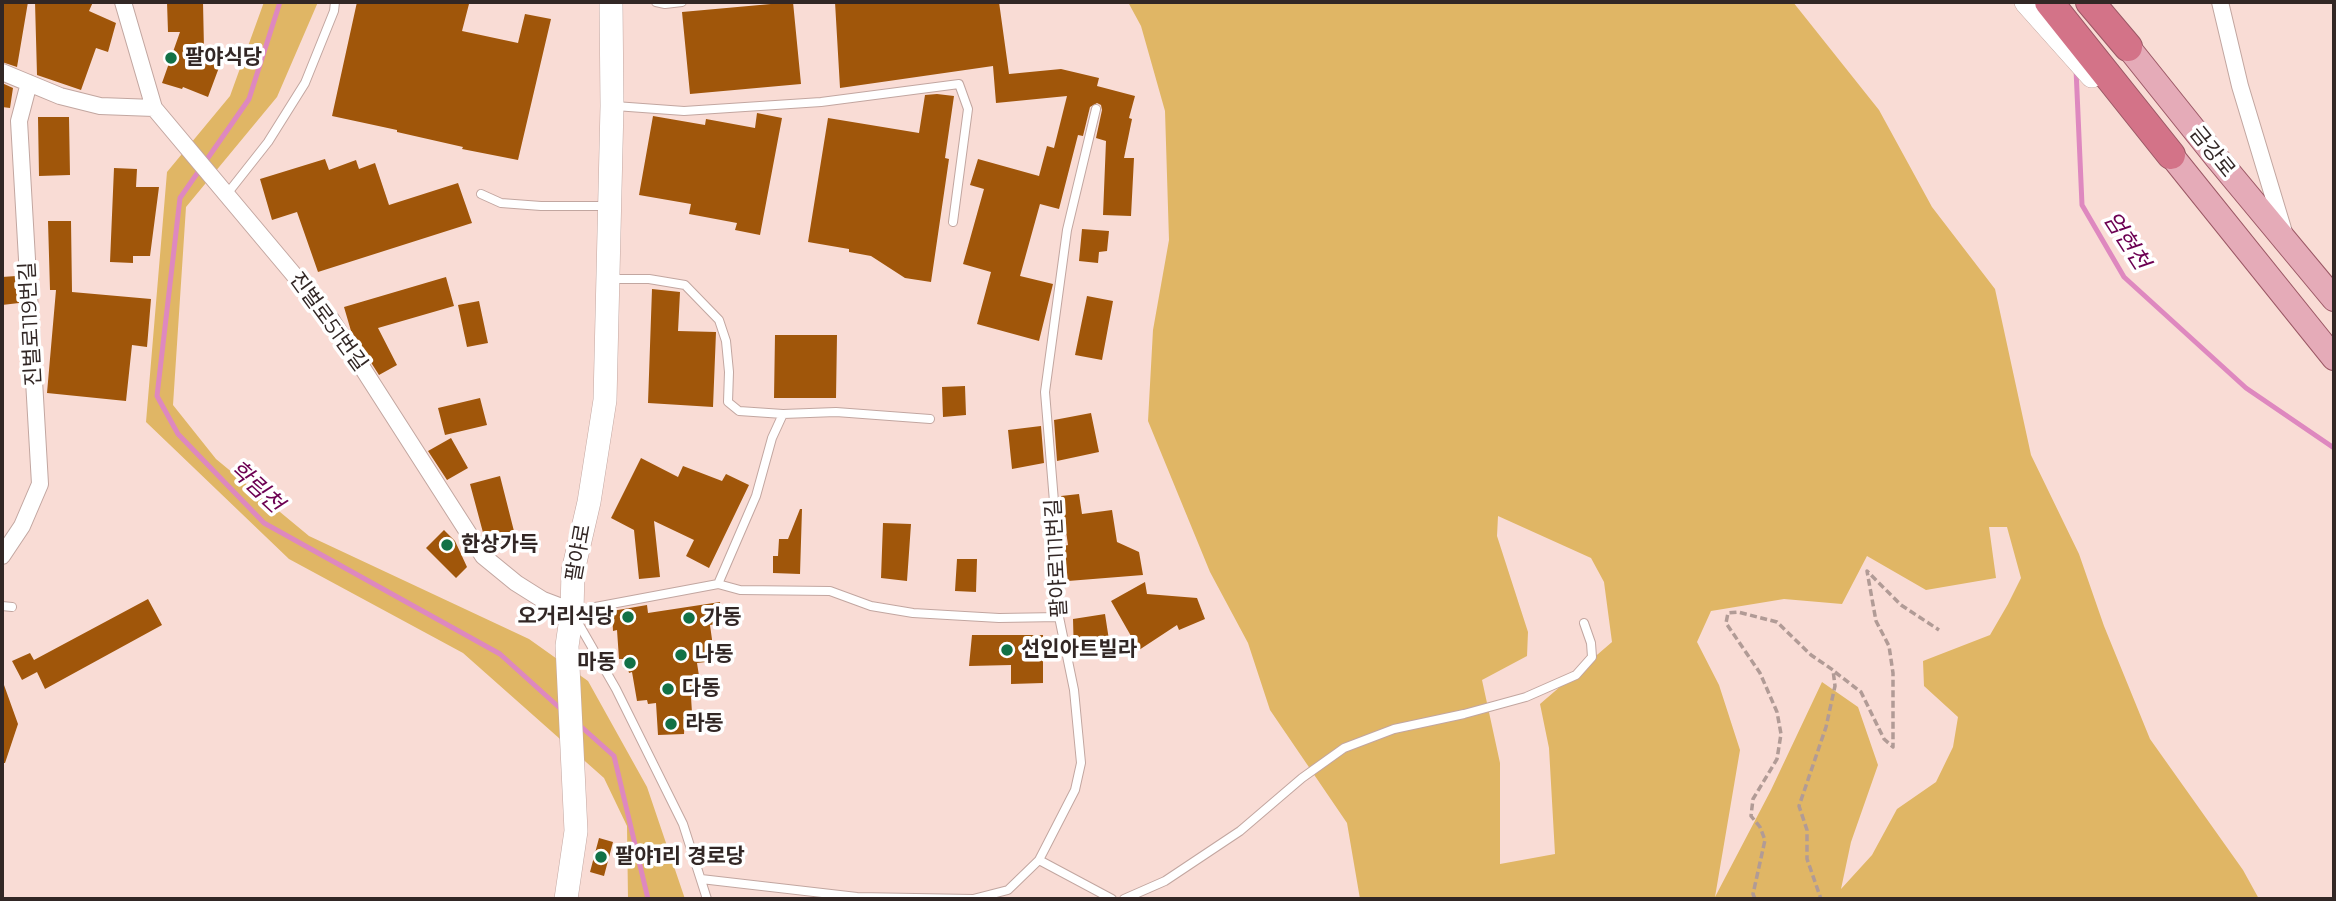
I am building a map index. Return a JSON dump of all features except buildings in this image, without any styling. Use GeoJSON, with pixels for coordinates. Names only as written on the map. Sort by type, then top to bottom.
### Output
{"type":"FeatureCollection","features":[{"type":"Feature","properties":{"kind":"highway"},"geometry":{"type":"LineString","coordinates":[[2049,2],[2156,141]]}},
{"type":"Feature","properties":{"kind":"highway"},"geometry":{"type":"LineString","coordinates":[[2090,2],[2128,47]]}},
{"type":"Feature","properties":{"kind":"main road","name":"금강로"},"geometry":{"type":"LineString","coordinates":[[2128,47],[2334,299]]}},
{"type":"Feature","properties":{"kind":"main road","name":"금강로"},"geometry":{"type":"LineString","coordinates":[[2156,141],[2334,358]]}},
{"type":"Feature","properties":{"kind":"street","name":"진벌로51번길"},"geometry":{"type":"LineString","coordinates":[[123,2],[154,108],[331,320],[483,556],[516,583],[572,611]]}},
{"type":"Feature","properties":{"kind":"street","name":"팔야로"},"geometry":{"type":"LineString","coordinates":[[572,611],[573,571],[589,502],[605,400],[612,106],[611,2]]}},
{"type":"Feature","properties":{"kind":"street"},"geometry":{"type":"LineString","coordinates":[[2026,2],[2156,141]]}},
{"type":"Feature","properties":{"kind":"street","name":"금강로"},"geometry":{"type":"LineString","coordinates":[[2096,2],[2128,47]]}},
{"type":"Feature","properties":{"kind":"street"},"geometry":{"type":"LineString","coordinates":[[2220,2],[2243,98],[2288,244]]}},
{"type":"Feature","properties":{"kind":"street"},"geometry":{"type":"LineString","coordinates":[[2,72],[60,96],[100,106],[154,108]]}},
{"type":"Feature","properties":{"kind":"street","name":"진벌로119번길"},"geometry":{"type":"LineString","coordinates":[[2,556],[22,526],[40,484],[19,121],[29,83]]}},
{"type":"Feature","properties":{"kind":"street"},"geometry":{"type":"LineString","coordinates":[[566,899],[576,818],[567,646],[572,611]]}},
{"type":"Feature","properties":{"kind":"lane"},"geometry":{"type":"LineString","coordinates":[[222,189],[268,142],[305,83],[334,11],[335,2]]}},
{"type":"Feature","properties":{"kind":"lane"},"geometry":{"type":"LineString","coordinates":[[656,2],[682,2]]}},
{"type":"Feature","properties":{"kind":"lane"},"geometry":{"type":"LineString","coordinates":[[612,106],[684,111],[821,102],[959,84],[968,109],[953,222]]}},
{"type":"Feature","properties":{"kind":"lane","name":"팔야로111번길"},"geometry":{"type":"LineString","coordinates":[[701,879],[857,897],[973,899],[1008,891],[1039,860],[1075,790],[1081,763],[1074,690],[1059,617],[1057,538],[1045,391],[1067,230],[1096,109]]}},
{"type":"Feature","properties":{"kind":"lane"},"geometry":{"type":"LineString","coordinates":[[481,194],[501,203],[610,206]]}},
{"type":"Feature","properties":{"kind":"lane"},"geometry":{"type":"LineString","coordinates":[[608,279],[649,279],[685,285],[719,320],[727,351],[728,402],[739,411],[783,414],[836,412],[930,419]]}},
{"type":"Feature","properties":{"kind":"lane"},"geometry":{"type":"LineString","coordinates":[[718,584],[755,496],[772,438],[783,414]]}},
{"type":"Feature","properties":{"kind":"lane","name":"팔야로"},"geometry":{"type":"LineString","coordinates":[[572,611],[718,584],[740,590],[830,591],[871,606],[913,613],[999,618],[1059,617]]}},
{"type":"Feature","properties":{"kind":"lane"},"geometry":{"type":"LineString","coordinates":[[2,606],[12,607]]}},
{"type":"Feature","properties":{"kind":"lane"},"geometry":{"type":"LineString","coordinates":[[572,611],[616,689],[683,824],[707,899]]}},
{"type":"Feature","properties":{"kind":"lane"},"geometry":{"type":"LineString","coordinates":[[1124,899],[1165,881],[1240,831],[1302,778],[1345,748],[1394,729],[1526,697],[1576,675],[1592,657],[1591,643],[1584,623]]}},
{"type":"Feature","properties":{"kind":"lane"},"geometry":{"type":"LineString","coordinates":[[1039,860],[1112,899]]}},
{"type":"Feature","properties":{"kind":"path"},"geometry":{"type":"LineString","coordinates":[[1755,899],[1753,894],[1765,840],[1760,827],[1751,817],[1753,799],[1777,759],[1781,734],[1777,712],[1760,673],[1726,623],[1728,613],[1738,612],[1777,622],[1811,655],[1861,692],[1884,739],[1893,747],[1893,673],[1889,646],[1876,621],[1867,571],[1901,605],[1939,630]]}},
{"type":"Feature","properties":{"kind":"path"},"geometry":{"type":"LineString","coordinates":[[1821,899],[1807,859],[1807,830],[1799,806],[1826,726],[1835,686],[1833,670]]}},
{"type":"Feature","properties":{"kind":"shaded area"},"geometry":{"type":"Polygon","coordinates":[[[264,2],[318,2],[277,97],[186,207],[173,405],[216,459],[309,536],[529,639],[588,681],[647,787],[685,899],[628,899],[627,826],[604,778],[463,653],[289,559],[146,422],[167,172],[230,96],[264,2]]]}},
{"type":"Feature","properties":{"kind":"shaded area"},"geometry":{"type":"Polygon","coordinates":[[[1128,2],[1793,2],[1879,110],[1932,207],[1995,289],[2031,455],[2079,554],[2104,626],[2150,739],[2243,870],[2259,899],[1360,899],[1347,823],[1270,710],[1248,643],[1210,572],[1148,421],[1153,330],[1169,240],[1165,111],[1141,26],[1128,2]],[[1498,516],[1497,536],[1528,632],[1527,656],[1482,680],[1500,763],[1500,864],[1555,854],[1549,748],[1540,704],[1612,642],[1604,582],[1591,558],[1498,516]],[[1989,527],[1996,578],[1926,590],[1867,556],[1842,604],[1784,599],[1711,611],[1697,642],[1719,685],[1740,750],[1715,897],[1771,790],[1822,682],[1858,707],[1878,765],[1851,842],[1841,889],[1872,855],[1897,809],[1936,782],[1953,747],[1958,717],[1924,686],[1923,661],[1990,635],[2021,578],[2007,527],[1989,527]]]}},
{"type":"Feature","properties":{"kind":"waterway","name":"학림천"},"geometry":{"type":"LineString","coordinates":[[280,2],[249,99],[180,198],[157,396],[178,434],[264,523],[500,654],[562,710]]}},
{"type":"Feature","properties":{"kind":"waterway","name":"엄현천"},"geometry":{"type":"LineString","coordinates":[[2076,69],[2082,205],[2124,277],[2246,388],[2334,448]]}},
{"type":"Feature","properties":{"kind":"waterway","name":"학림천"},"geometry":{"type":"LineString","coordinates":[[577,723],[614,756],[648,899]]}},
{"type":"Feature","properties":{"kind":"place","name":"팔야식당"},"geometry":{"type":"Point","coordinates":[171,58]}},
{"type":"Feature","properties":{"kind":"place","name":"한상가득"},"geometry":{"type":"Point","coordinates":[447,545]}},
{"type":"Feature","properties":{"kind":"place","name":"오거리식당"},"geometry":{"type":"Point","coordinates":[628,617]}},
{"type":"Feature","properties":{"kind":"place","name":"가동"},"geometry":{"type":"Point","coordinates":[689,618]}},
{"type":"Feature","properties":{"kind":"place","name":"선인아트빌라"},"geometry":{"type":"Point","coordinates":[1007,650]}},
{"type":"Feature","properties":{"kind":"place","name":"나동"},"geometry":{"type":"Point","coordinates":[681,655]}},
{"type":"Feature","properties":{"kind":"place","name":"마동"},"geometry":{"type":"Point","coordinates":[630,663]}},
{"type":"Feature","properties":{"kind":"place","name":"다동"},"geometry":{"type":"Point","coordinates":[668,689]}},
{"type":"Feature","properties":{"kind":"place","name":"라동"},"geometry":{"type":"Point","coordinates":[671,724]}},
{"type":"Feature","properties":{"kind":"place","name":"팔야1리 경로당"},"geometry":{"type":"Point","coordinates":[601,857]}}]}
